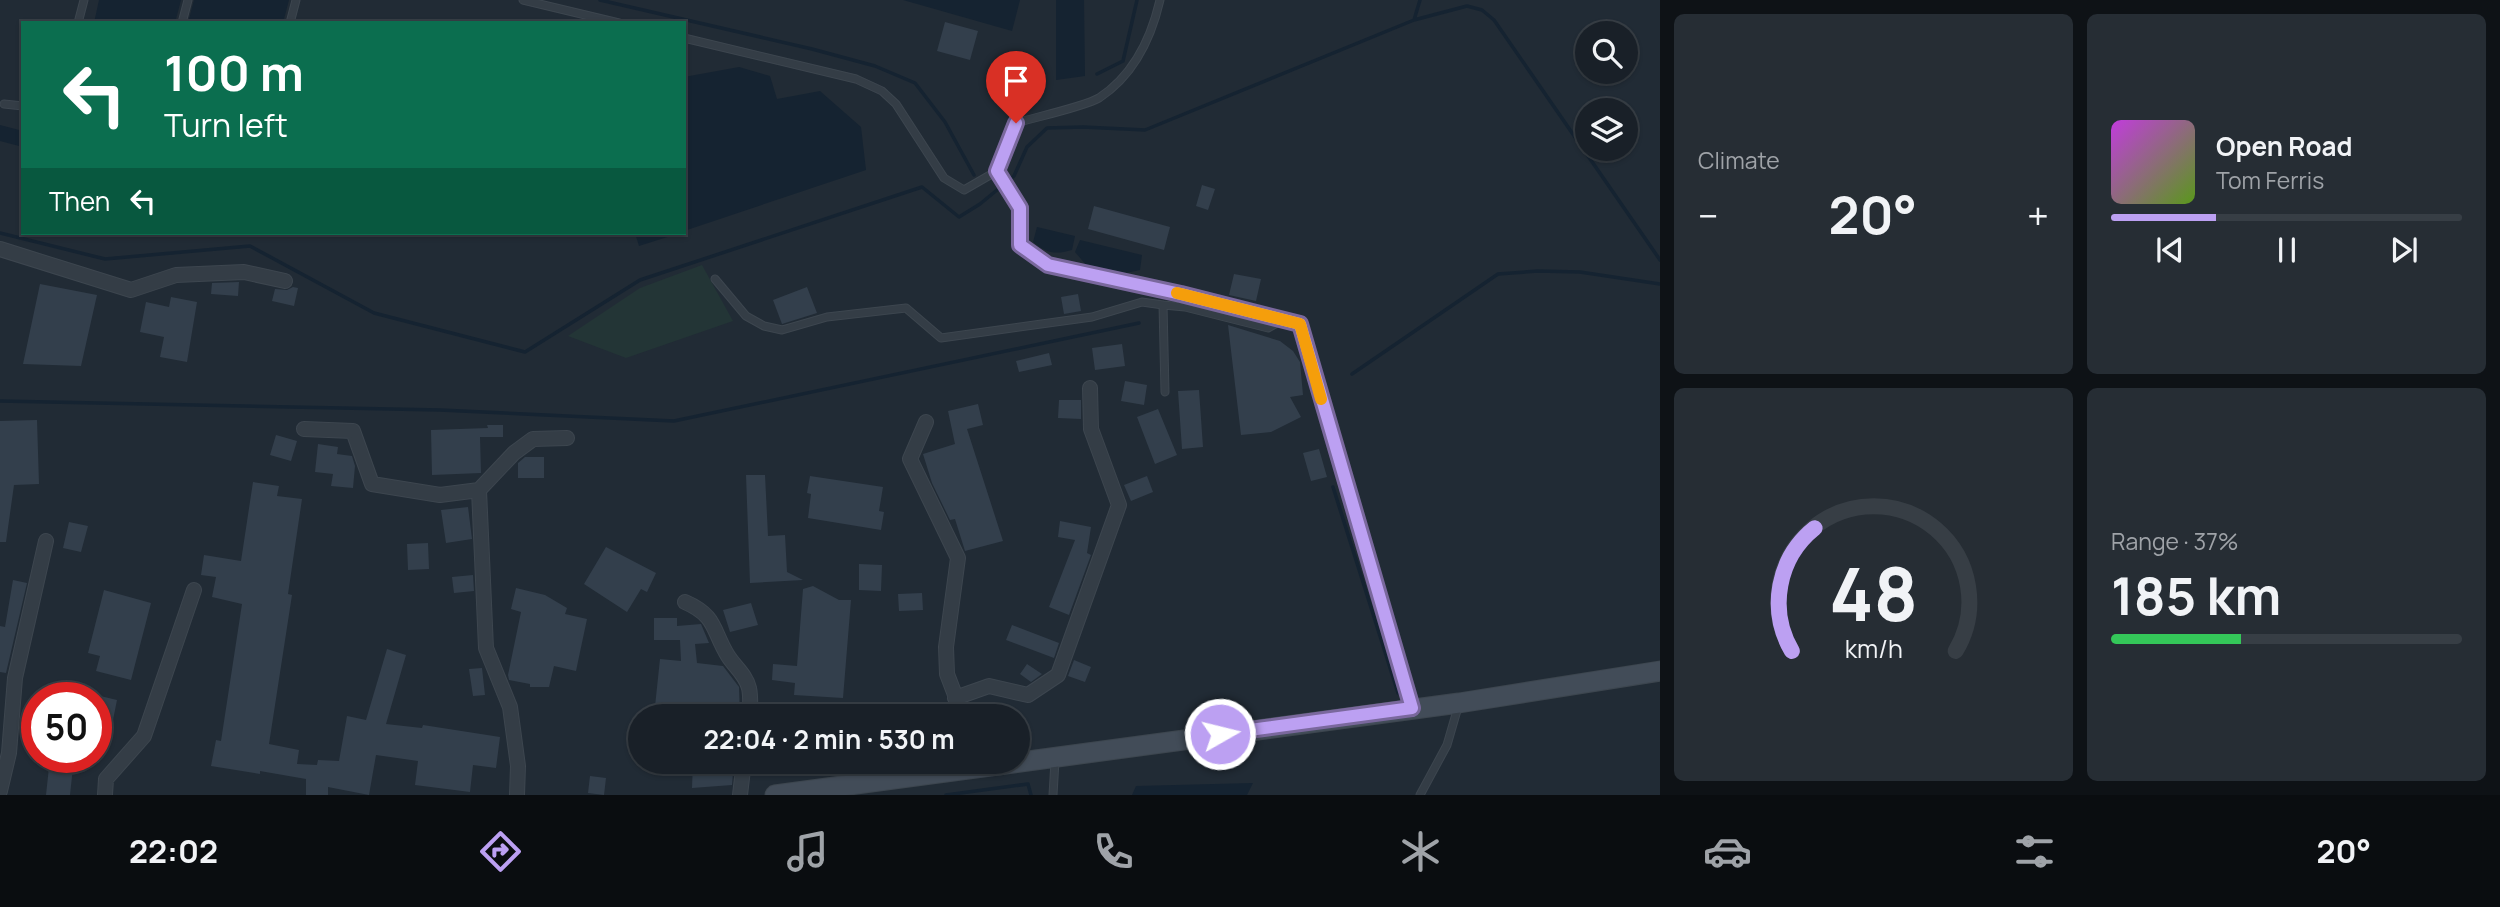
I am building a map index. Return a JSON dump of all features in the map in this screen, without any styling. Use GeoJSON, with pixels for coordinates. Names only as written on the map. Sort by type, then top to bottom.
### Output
{"type":"FeatureCollection","features":[{"type":"Feature","properties":{"kind":"main road"},"geometry":{"type":"LineString","coordinates":[[1030,759],[1459,703],[1660,671]]}},
{"type":"Feature","properties":{"kind":"main road"},"geometry":{"type":"LineString","coordinates":[[775,795],[910,774]]}},
{"type":"Feature","properties":{"kind":"street"},"geometry":{"type":"LineString","coordinates":[[0,249],[131,290],[176,275],[244,272],[285,281]]}},
{"type":"Feature","properties":{"kind":"street"},"geometry":{"type":"LineString","coordinates":[[1300,324],[1412,708]]}},
{"type":"Feature","properties":{"kind":"street"},"geometry":{"type":"LineString","coordinates":[[955,698],[989,686],[1028,695],[1058,675],[1119,506],[1091,429],[1090,388]]}},
{"type":"Feature","properties":{"kind":"street"},"geometry":{"type":"LineString","coordinates":[[926,422],[910,458],[958,558],[946,647],[947,674],[958,704]]}},
{"type":"Feature","properties":{"kind":"street"},"geometry":{"type":"LineString","coordinates":[[304,429],[353,431],[372,484],[440,495],[480,490],[514,453],[533,439],[567,438]]}},
{"type":"Feature","properties":{"kind":"street"},"geometry":{"type":"LineString","coordinates":[[480,490],[486,648],[510,708],[518,766],[517,795]]}},
{"type":"Feature","properties":{"kind":"street"},"geometry":{"type":"LineString","coordinates":[[0,791],[9,753],[15,678],[46,541]]}},
{"type":"Feature","properties":{"kind":"street"},"geometry":{"type":"LineString","coordinates":[[105,795],[106,779],[145,736],[194,590]]}},
{"type":"Feature","properties":{"kind":"street"},"geometry":{"type":"LineString","coordinates":[[685,602],[701,609],[712,622],[728,656],[744,677],[749,688],[750,704]]}},
{"type":"Feature","properties":{"kind":"street"},"geometry":{"type":"LineString","coordinates":[[740,795],[742,774]]}},
{"type":"Feature","properties":{"kind":"lane"},"geometry":{"type":"LineString","coordinates":[[79,21],[84,0]]}},
{"type":"Feature","properties":{"kind":"lane"},"geometry":{"type":"LineString","coordinates":[[183,21],[188,0]]}},
{"type":"Feature","properties":{"kind":"lane"},"geometry":{"type":"LineString","coordinates":[[291,21],[296,0]]}},
{"type":"Feature","properties":{"kind":"lane"},"geometry":{"type":"LineString","coordinates":[[523,0],[611,21]]}},
{"type":"Feature","properties":{"kind":"lane"},"geometry":{"type":"LineString","coordinates":[[686,38],[856,79],[882,91],[908,122],[944,178],[964,190],[998,173],[1016,123],[1097,99],[1129,73],[1153,30],[1160,0]]}},
{"type":"Feature","properties":{"kind":"lane"},"geometry":{"type":"LineString","coordinates":[[4,104],[21,106]]}},
{"type":"Feature","properties":{"kind":"lane"},"geometry":{"type":"LineString","coordinates":[[998,173],[1020,208],[1020,245],[1048,265],[1300,324]]}},
{"type":"Feature","properties":{"kind":"lane"},"geometry":{"type":"LineString","coordinates":[[715,279],[746,316],[764,326],[782,330],[827,317],[906,308],[941,338],[1092,317],[1142,302],[1185,307],[1268,328],[1282,320]]}},
{"type":"Feature","properties":{"kind":"lane"},"geometry":{"type":"LineString","coordinates":[[1163,305],[1164,392]]}},
{"type":"Feature","properties":{"kind":"lane"},"geometry":{"type":"LineString","coordinates":[[1420,795],[1447,745],[1459,703]]}},
{"type":"Feature","properties":{"kind":"lane"},"geometry":{"type":"LineString","coordinates":[[1053,795],[1055,756]]}},
{"type":"Feature","properties":{"kind":"shaded area"},"geometry":{"type":"Polygon","coordinates":[[[702,265],[733,321],[626,358],[568,336],[640,288],[702,265]]]}},
{"type":"Feature","properties":{"kind":"water"},"geometry":{"type":"Polygon","coordinates":[[[99,0],[181,0],[176,21],[94,21],[99,0]]]}},
{"type":"Feature","properties":{"kind":"water"},"geometry":{"type":"Polygon","coordinates":[[[194,0],[289,0],[284,21],[189,21],[194,0]]]}},
{"type":"Feature","properties":{"kind":"water"},"geometry":{"type":"Polygon","coordinates":[[[903,0],[1020,0],[1012,31],[903,0]]]}},
{"type":"Feature","properties":{"kind":"water"},"geometry":{"type":"Polygon","coordinates":[[[1056,0],[1084,0],[1085,76],[1056,80],[1056,0]]]}},
{"type":"Feature","properties":{"kind":"water"},"geometry":{"type":"Polygon","coordinates":[[[739,67],[770,76],[777,99],[820,91],[861,127],[866,170],[686,230],[686,77],[739,67]]]}},
{"type":"Feature","properties":{"kind":"water"},"geometry":{"type":"Polygon","coordinates":[[[0,125],[21,130],[21,146],[0,141],[0,125]]]}},
{"type":"Feature","properties":{"kind":"water"},"geometry":{"type":"Polygon","coordinates":[[[1037,227],[1075,236],[1072,250],[1051,252],[1038,246],[1033,242],[1037,227]]]}},
{"type":"Feature","properties":{"kind":"water"},"geometry":{"type":"Polygon","coordinates":[[[636,235],[674,235],[639,246],[636,235]]]}},
{"type":"Feature","properties":{"kind":"water"},"geometry":{"type":"Polygon","coordinates":[[[1080,240],[1142,255],[1140,270],[1117,275],[1087,266],[1075,252],[1080,240]]]}},
{"type":"Feature","properties":{"kind":"water"},"geometry":{"type":"Polygon","coordinates":[[[1253,783],[1247,795],[1132,795],[1136,786],[1253,783]]]}},
{"type":"Feature","properties":{"kind":"building"},"geometry":{"type":"Polygon","coordinates":[[[945,22],[978,31],[970,60],[937,51],[945,22]]]}},
{"type":"Feature","properties":{"kind":"building"},"geometry":{"type":"Polygon","coordinates":[[[1202,185],[1215,189],[1208,210],[1196,206],[1202,185]]]}},
{"type":"Feature","properties":{"kind":"building"},"geometry":{"type":"Polygon","coordinates":[[[1094,206],[1170,227],[1164,250],[1088,229],[1094,206]]]}},
{"type":"Feature","properties":{"kind":"building"},"geometry":{"type":"Polygon","coordinates":[[[1234,274],[1261,279],[1256,301],[1229,295],[1234,274]]]}},
{"type":"Feature","properties":{"kind":"building"},"geometry":{"type":"Polygon","coordinates":[[[239,282],[238,296],[211,294],[212,283],[239,282]]]}},
{"type":"Feature","properties":{"kind":"building"},"geometry":{"type":"Polygon","coordinates":[[[40,284],[97,295],[81,366],[23,364],[40,284]]]}},
{"type":"Feature","properties":{"kind":"building"},"geometry":{"type":"Polygon","coordinates":[[[807,287],[817,313],[782,324],[773,300],[807,287]]]}},
{"type":"Feature","properties":{"kind":"building"},"geometry":{"type":"Polygon","coordinates":[[[298,288],[294,306],[272,301],[275,289],[287,290],[298,288]]]}},
{"type":"Feature","properties":{"kind":"building"},"geometry":{"type":"Polygon","coordinates":[[[1078,294],[1081,311],[1064,314],[1061,297],[1078,294]]]}},
{"type":"Feature","properties":{"kind":"building"},"geometry":{"type":"Polygon","coordinates":[[[171,297],[197,302],[187,362],[160,357],[164,337],[140,332],[146,302],[169,307],[171,297]]]}},
{"type":"Feature","properties":{"kind":"building"},"geometry":{"type":"Polygon","coordinates":[[[1228,325],[1280,341],[1293,351],[1300,362],[1303,395],[1290,397],[1301,417],[1271,432],[1241,435],[1228,325]]]}},
{"type":"Feature","properties":{"kind":"building"},"geometry":{"type":"Polygon","coordinates":[[[1122,344],[1125,366],[1095,370],[1092,348],[1122,344]]]}},
{"type":"Feature","properties":{"kind":"building"},"geometry":{"type":"Polygon","coordinates":[[[1049,353],[1052,365],[1019,372],[1016,361],[1049,353]]]}},
{"type":"Feature","properties":{"kind":"building"},"geometry":{"type":"Polygon","coordinates":[[[1125,381],[1147,385],[1144,405],[1121,401],[1125,381]]]}},
{"type":"Feature","properties":{"kind":"building"},"geometry":{"type":"Polygon","coordinates":[[[1199,390],[1203,447],[1182,449],[1178,391],[1199,390]]]}},
{"type":"Feature","properties":{"kind":"building"},"geometry":{"type":"Polygon","coordinates":[[[1059,400],[1081,400],[1081,419],[1058,418],[1059,400]]]}},
{"type":"Feature","properties":{"kind":"building"},"geometry":{"type":"Polygon","coordinates":[[[978,404],[983,425],[967,429],[1003,541],[965,551],[955,519],[950,520],[932,483],[923,454],[955,444],[948,411],[978,404]]]}},
{"type":"Feature","properties":{"kind":"building"},"geometry":{"type":"Polygon","coordinates":[[[1158,409],[1177,455],[1155,464],[1137,417],[1158,409]]]}},
{"type":"Feature","properties":{"kind":"building"},"geometry":{"type":"Polygon","coordinates":[[[37,420],[39,484],[14,485],[6,542],[0,542],[0,421],[37,420]]]}},
{"type":"Feature","properties":{"kind":"building"},"geometry":{"type":"Polygon","coordinates":[[[487,425],[503,425],[503,437],[480,437],[481,473],[432,475],[431,430],[488,428],[487,425]]]}},
{"type":"Feature","properties":{"kind":"building"},"geometry":{"type":"Polygon","coordinates":[[[276,435],[297,441],[291,461],[270,455],[276,435]]]}},
{"type":"Feature","properties":{"kind":"building"},"geometry":{"type":"Polygon","coordinates":[[[318,444],[338,447],[337,454],[352,456],[355,466],[353,488],[331,486],[333,474],[315,472],[318,444]]]}},
{"type":"Feature","properties":{"kind":"building"},"geometry":{"type":"Polygon","coordinates":[[[1319,449],[1327,477],[1311,481],[1303,453],[1319,449]]]}},
{"type":"Feature","properties":{"kind":"building"},"geometry":{"type":"Polygon","coordinates":[[[525,457],[544,457],[544,478],[518,478],[518,463],[525,457]]]}},
{"type":"Feature","properties":{"kind":"building"},"geometry":{"type":"Polygon","coordinates":[[[746,475],[765,475],[768,536],[785,535],[787,572],[803,580],[750,583],[746,475]]]}},
{"type":"Feature","properties":{"kind":"building"},"geometry":{"type":"Polygon","coordinates":[[[810,476],[883,487],[879,511],[884,512],[881,530],[808,518],[811,494],[807,493],[810,476]]]}},
{"type":"Feature","properties":{"kind":"building"},"geometry":{"type":"Polygon","coordinates":[[[1147,476],[1153,492],[1131,501],[1124,485],[1147,476]]]}},
{"type":"Feature","properties":{"kind":"building"},"geometry":{"type":"Polygon","coordinates":[[[253,482],[279,486],[277,496],[302,499],[288,594],[292,595],[269,744],[299,750],[297,764],[317,765],[318,760],[339,761],[347,716],[366,720],[387,649],[406,655],[386,724],[422,728],[423,725],[500,737],[496,768],[473,765],[470,792],[415,785],[418,761],[376,755],[369,795],[328,787],[328,795],[306,795],[306,779],[211,766],[216,740],[221,741],[242,604],[212,597],[216,577],[201,575],[204,555],[241,561],[253,482]]]}},
{"type":"Feature","properties":{"kind":"building"},"geometry":{"type":"Polygon","coordinates":[[[468,507],[472,539],[446,543],[441,510],[468,507]]]}},
{"type":"Feature","properties":{"kind":"building"},"geometry":{"type":"Polygon","coordinates":[[[1060,521],[1091,527],[1087,553],[1091,555],[1069,615],[1049,607],[1075,540],[1058,537],[1060,521]]]}},
{"type":"Feature","properties":{"kind":"building"},"geometry":{"type":"Polygon","coordinates":[[[69,522],[88,526],[81,552],[63,548],[69,522]]]}},
{"type":"Feature","properties":{"kind":"building"},"geometry":{"type":"Polygon","coordinates":[[[428,543],[429,569],[408,570],[407,544],[428,543]]]}},
{"type":"Feature","properties":{"kind":"building"},"geometry":{"type":"Polygon","coordinates":[[[606,547],[656,573],[647,592],[641,589],[627,612],[584,584],[606,547]]]}},
{"type":"Feature","properties":{"kind":"building"},"geometry":{"type":"Polygon","coordinates":[[[859,564],[882,565],[881,591],[859,590],[859,564]]]}},
{"type":"Feature","properties":{"kind":"building"},"geometry":{"type":"Polygon","coordinates":[[[473,575],[474,591],[454,593],[452,577],[473,575]]]}},
{"type":"Feature","properties":{"kind":"building"},"geometry":{"type":"Polygon","coordinates":[[[13,580],[27,583],[6,673],[0,672],[0,626],[5,627],[13,580]]]}},
{"type":"Feature","properties":{"kind":"building"},"geometry":{"type":"Polygon","coordinates":[[[813,586],[839,600],[851,600],[843,698],[794,695],[795,683],[772,680],[773,664],[797,666],[803,589],[813,586]]]}},
{"type":"Feature","properties":{"kind":"building"},"geometry":{"type":"Polygon","coordinates":[[[516,588],[545,595],[567,608],[565,614],[587,619],[576,671],[554,666],[549,687],[530,687],[530,684],[509,680],[521,612],[511,609],[516,588]]]}},
{"type":"Feature","properties":{"kind":"building"},"geometry":{"type":"Polygon","coordinates":[[[104,590],[151,603],[131,680],[96,671],[100,656],[88,653],[104,590]]]}},
{"type":"Feature","properties":{"kind":"building"},"geometry":{"type":"Polygon","coordinates":[[[922,593],[923,610],[899,611],[898,594],[922,593]]]}},
{"type":"Feature","properties":{"kind":"building"},"geometry":{"type":"Polygon","coordinates":[[[751,603],[758,625],[730,632],[723,610],[751,603]]]}},
{"type":"Feature","properties":{"kind":"building"},"geometry":{"type":"Polygon","coordinates":[[[654,618],[677,618],[677,626],[701,624],[709,643],[695,644],[697,663],[723,666],[739,687],[740,704],[655,704],[660,659],[681,661],[680,640],[654,640],[654,618]]]}},
{"type":"Feature","properties":{"kind":"building"},"geometry":{"type":"Polygon","coordinates":[[[1012,625],[1059,643],[1054,658],[1006,640],[1012,625]]]}},
{"type":"Feature","properties":{"kind":"building"},"geometry":{"type":"Polygon","coordinates":[[[1074,660],[1091,667],[1085,682],[1068,676],[1074,660]]]}},
{"type":"Feature","properties":{"kind":"building"},"geometry":{"type":"Polygon","coordinates":[[[1027,664],[1042,674],[1031,682],[1020,674],[1027,664]]]}},
{"type":"Feature","properties":{"kind":"building"},"geometry":{"type":"Polygon","coordinates":[[[482,668],[485,695],[473,696],[469,669],[482,668]]]}},
{"type":"Feature","properties":{"kind":"building"},"geometry":{"type":"Polygon","coordinates":[[[112,699],[117,700],[112,725],[112,699]]]}},
{"type":"Feature","properties":{"kind":"building"},"geometry":{"type":"Polygon","coordinates":[[[48,773],[72,773],[70,795],[46,795],[48,773]]]}},
{"type":"Feature","properties":{"kind":"building"},"geometry":{"type":"Polygon","coordinates":[[[693,774],[733,774],[732,785],[692,788],[693,774]]]}},
{"type":"Feature","properties":{"kind":"building"},"geometry":{"type":"Polygon","coordinates":[[[590,776],[606,778],[604,795],[588,793],[590,776]]]}},
{"type":"Feature","properties":{"kind":"waterway"},"geometry":{"type":"LineString","coordinates":[[600,0],[812,49],[875,66],[915,83],[945,122],[974,175]]}},
{"type":"Feature","properties":{"kind":"waterway"},"geometry":{"type":"LineString","coordinates":[[1097,74],[1123,61],[1137,0]]}},
{"type":"Feature","properties":{"kind":"waterway"},"geometry":{"type":"LineString","coordinates":[[1414,20],[1420,0]]}},
{"type":"Feature","properties":{"kind":"waterway"},"geometry":{"type":"LineString","coordinates":[[0,233],[105,259],[250,246],[374,313],[525,352],[640,280],[922,187],[959,217],[980,204],[1014,176],[1027,147],[1047,128],[1145,130],[1414,20],[1467,6],[1482,10],[1494,20],[1660,260]]}},
{"type":"Feature","properties":{"kind":"waterway"},"geometry":{"type":"LineString","coordinates":[[1352,374],[1498,274],[1580,272],[1660,284]]}},
{"type":"Feature","properties":{"kind":"waterway"},"geometry":{"type":"LineString","coordinates":[[0,401],[440,410],[674,421],[1139,323]]}},
{"type":"Feature","properties":{"kind":"waterway"},"geometry":{"type":"LineString","coordinates":[[1333,487],[1398,693]]}},
{"type":"Feature","properties":{"kind":"waterway"},"geometry":{"type":"LineString","coordinates":[[946,795],[1028,784],[1031,795]]}},
{"type":"Feature","properties":{"kind":"slow traffic"},"geometry":{"type":"LineString","coordinates":[[1177,293],[1300,324],[1321,399]]}},
{"type":"Feature","properties":{"kind":"route"},"geometry":{"type":"LineString","coordinates":[[1016,123],[997,171],[1020,208],[1020,245],[1048,265],[1300,324],[1412,708],[1220,734]]}}]}
